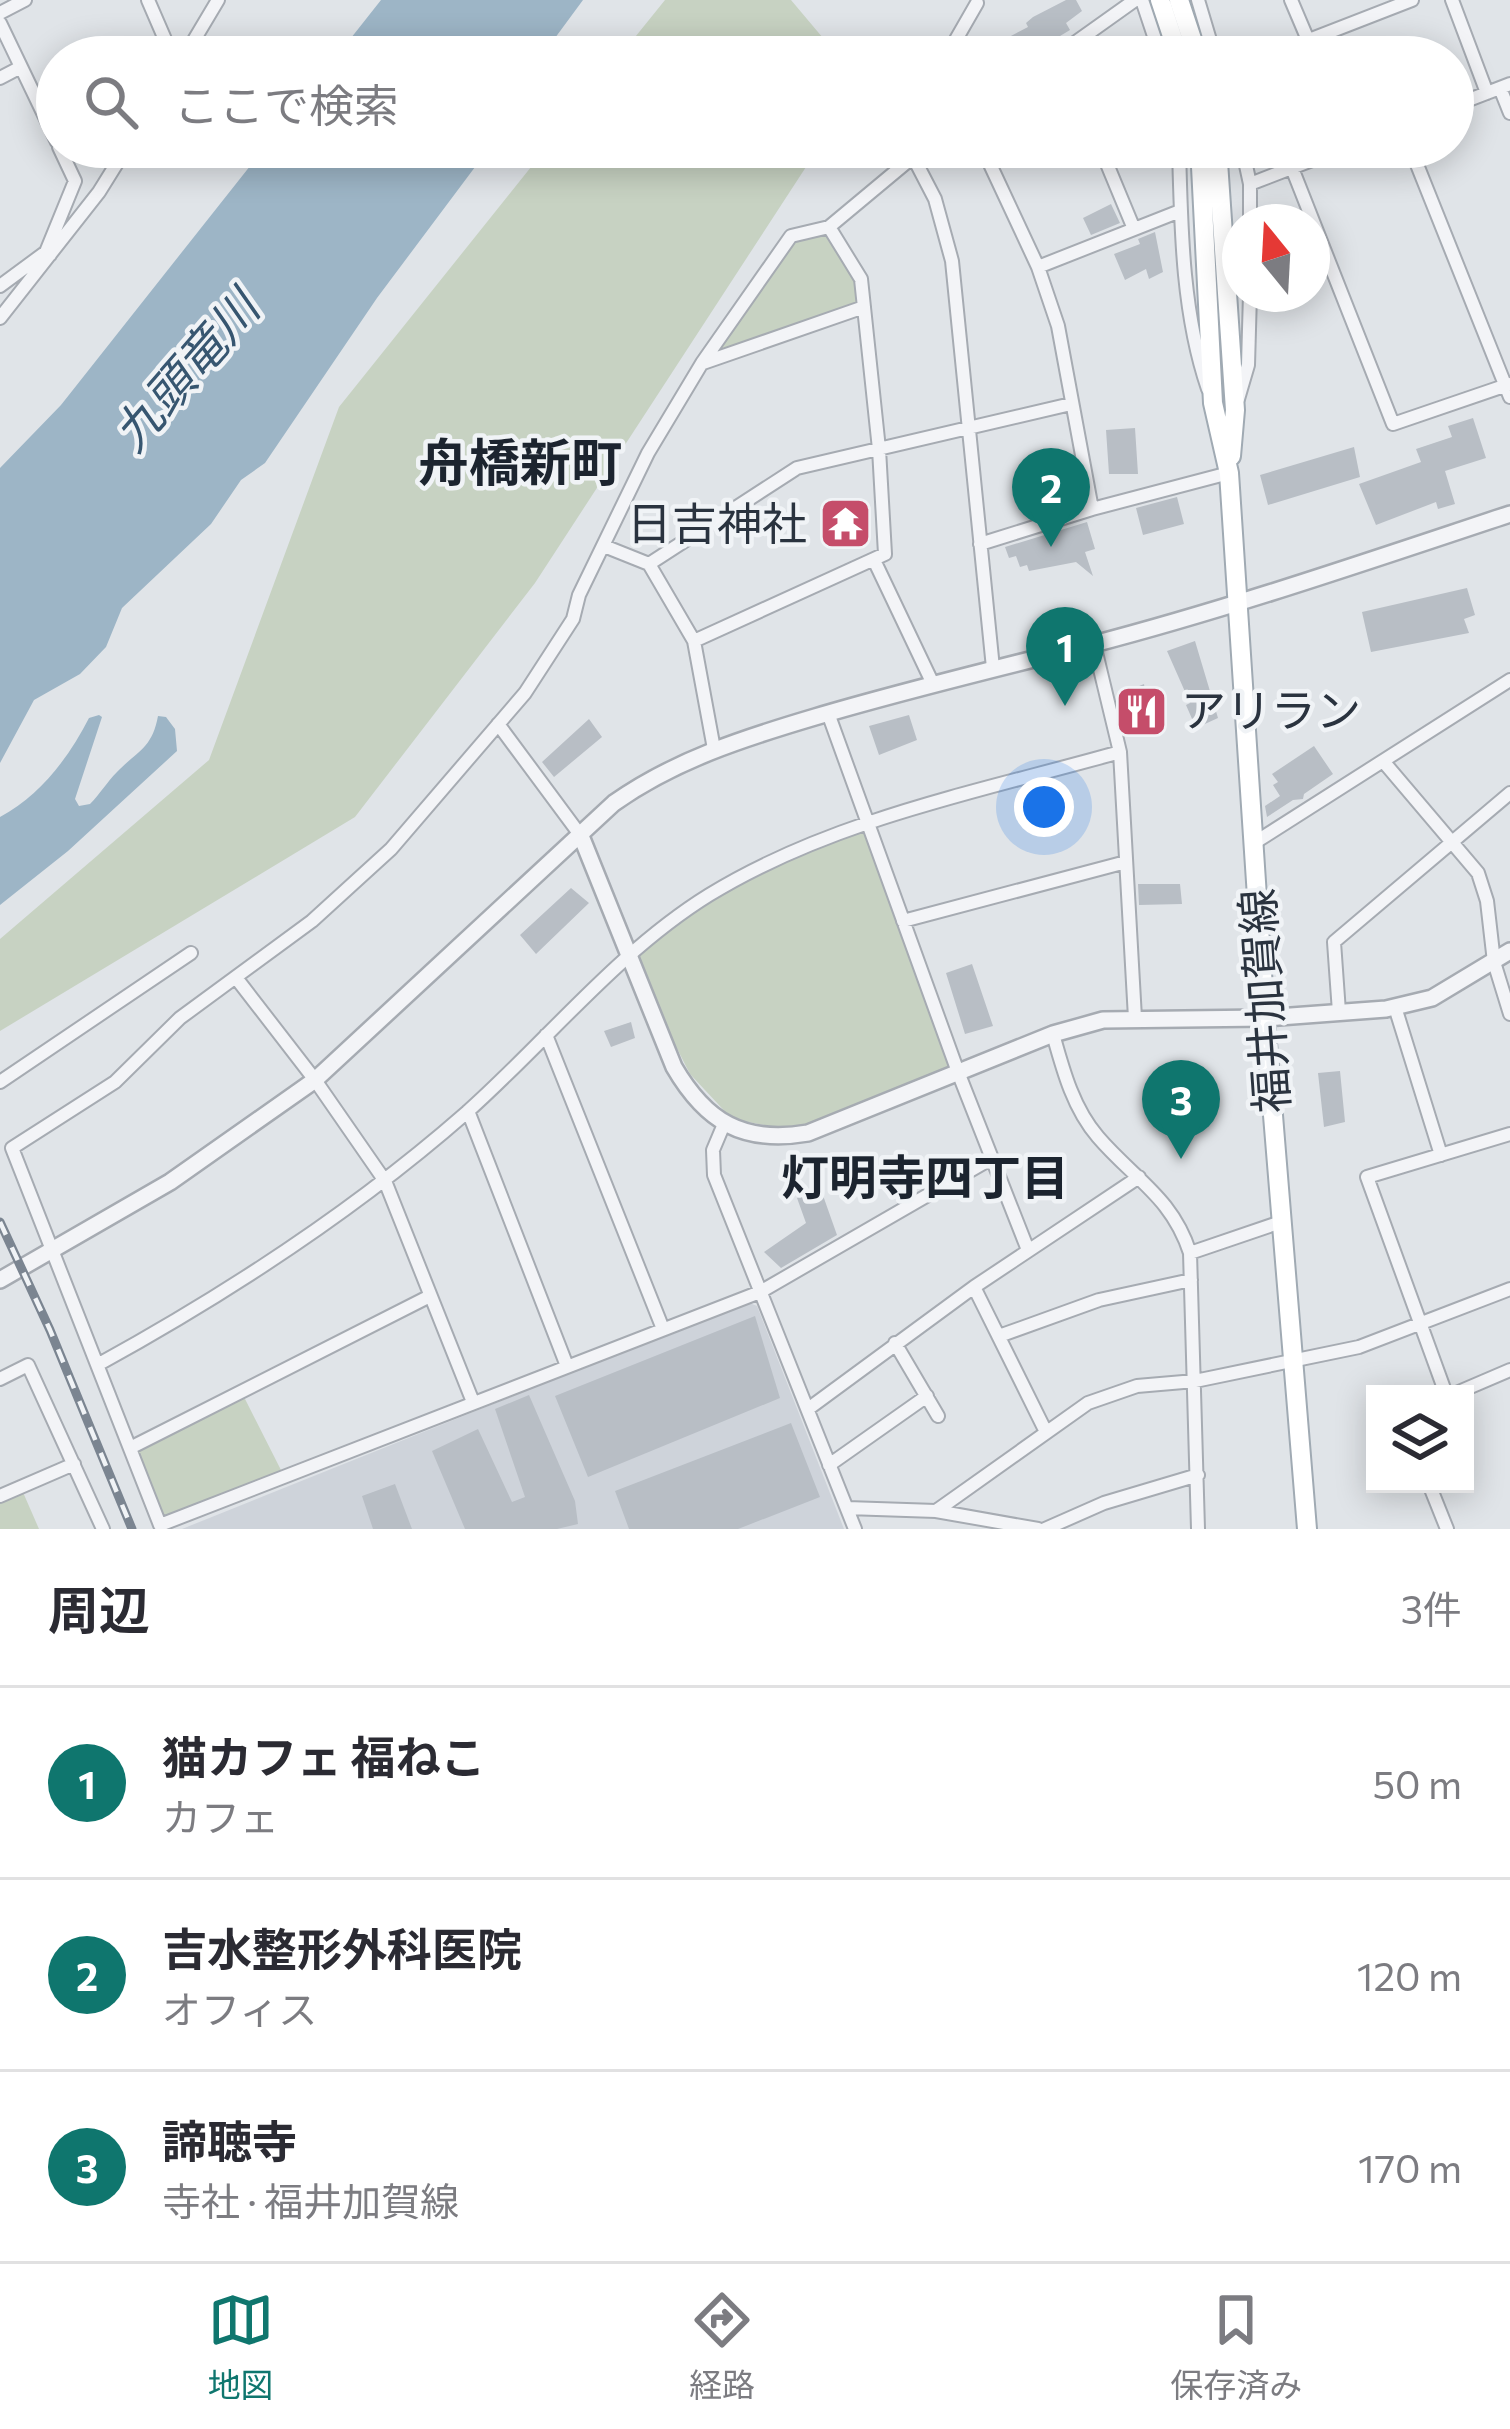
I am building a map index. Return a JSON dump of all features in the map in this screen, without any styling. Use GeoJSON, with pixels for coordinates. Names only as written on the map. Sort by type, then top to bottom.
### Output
{"type":"FeatureCollection","features":[{"type":"Feature","properties":{"kind":"main road"},"geometry":{"type":"LineString","coordinates":[[1160,0],[1173,36]]}},
{"type":"Feature","properties":{"kind":"main road"},"geometry":{"type":"LineString","coordinates":[[1179,0],[1191,36]]}},
{"type":"Feature","properties":{"kind":"main road","name":"福井加賀線"},"geometry":{"type":"LineString","coordinates":[[1209,168],[1235,410],[1229,472]]}},
{"type":"Feature","properties":{"kind":"main road","name":"福井加賀線"},"geometry":{"type":"LineString","coordinates":[[1214,168],[1213,404],[1229,472],[1265,1018],[1307,1529]]}},
{"type":"Feature","properties":{"kind":"street"},"geometry":{"type":"LineString","coordinates":[[0,13],[25,0]]}},
{"type":"Feature","properties":{"kind":"street"},"geometry":{"type":"LineString","coordinates":[[148,0],[164,36]]}},
{"type":"Feature","properties":{"kind":"street"},"geometry":{"type":"LineString","coordinates":[[197,36],[218,0]]}},
{"type":"Feature","properties":{"kind":"street"},"geometry":{"type":"LineString","coordinates":[[1087,36],[1138,0],[1153,36]]}},
{"type":"Feature","properties":{"kind":"street"},"geometry":{"type":"LineString","coordinates":[[1198,0],[1209,36]]}},
{"type":"Feature","properties":{"kind":"street"},"geometry":{"type":"LineString","coordinates":[[1291,0],[1306,36]]}},
{"type":"Feature","properties":{"kind":"street"},"geometry":{"type":"LineString","coordinates":[[1318,36],[1412,0]]}},
{"type":"Feature","properties":{"kind":"street"},"geometry":{"type":"LineString","coordinates":[[1452,0],[1471,36]]}},
{"type":"Feature","properties":{"kind":"street"},"geometry":{"type":"LineString","coordinates":[[958,36],[977,3]]}},
{"type":"Feature","properties":{"kind":"street"},"geometry":{"type":"LineString","coordinates":[[0,23],[36,99]]}},
{"type":"Feature","properties":{"kind":"street"},"geometry":{"type":"LineString","coordinates":[[1474,41],[1510,113]]}},
{"type":"Feature","properties":{"kind":"street"},"geometry":{"type":"LineString","coordinates":[[0,78],[21,67]]}},
{"type":"Feature","properties":{"kind":"street"},"geometry":{"type":"LineString","coordinates":[[0,286],[48,254],[75,181],[69,168]]}},
{"type":"Feature","properties":{"kind":"street"},"geometry":{"type":"LineString","coordinates":[[0,318],[112,168]]}},
{"type":"Feature","properties":{"kind":"street"},"geometry":{"type":"LineString","coordinates":[[896,168],[829,227],[790,236],[647,453],[579,595],[573,619],[524,693],[392,849],[312,921],[180,1018],[116,1082],[12,1148],[160,1525],[760,1292],[992,1158]]}},
{"type":"Feature","properties":{"kind":"street"},"geometry":{"type":"LineString","coordinates":[[923,168],[952,261],[992,668]]}},
{"type":"Feature","properties":{"kind":"street"},"geometry":{"type":"LineString","coordinates":[[992,168],[1038,267],[1058,326],[1092,509]]}},
{"type":"Feature","properties":{"kind":"street"},"geometry":{"type":"LineString","coordinates":[[1109,168],[1135,229]]}},
{"type":"Feature","properties":{"kind":"street"},"geometry":{"type":"LineString","coordinates":[[1179,168],[1194,347],[1213,404]]}},
{"type":"Feature","properties":{"kind":"street"},"geometry":{"type":"LineString","coordinates":[[1247,168],[1250,204]]}},
{"type":"Feature","properties":{"kind":"street"},"geometry":{"type":"LineString","coordinates":[[1250,184],[1292,168],[1393,424],[1508,389],[1419,168]]}},
{"type":"Feature","properties":{"kind":"street"},"geometry":{"type":"LineString","coordinates":[[1038,267],[1180,211]]}},
{"type":"Feature","properties":{"kind":"street"},"geometry":{"type":"LineString","coordinates":[[694,641],[886,554],[861,278],[829,227]]}},
{"type":"Feature","properties":{"kind":"street"},"geometry":{"type":"LineString","coordinates":[[702,363],[864,308]]}},
{"type":"Feature","properties":{"kind":"street"},"geometry":{"type":"LineString","coordinates":[[1235,410],[1248,365],[1249,312]]}},
{"type":"Feature","properties":{"kind":"street"},"geometry":{"type":"LineString","coordinates":[[649,565],[797,468],[1071,404]]}},
{"type":"Feature","properties":{"kind":"street"},"geometry":{"type":"LineString","coordinates":[[980,544],[1229,472]]}},
{"type":"Feature","properties":{"kind":"street"},"geometry":{"type":"LineString","coordinates":[[0,1280],[229,1144],[314,1080],[637,788],[714,749],[828,713],[1239,603],[1510,514]]}},
{"type":"Feature","properties":{"kind":"street"},"geometry":{"type":"LineString","coordinates":[[604,546],[649,565],[694,641],[714,749]]}},
{"type":"Feature","properties":{"kind":"street"},"geometry":{"type":"LineString","coordinates":[[874,560],[932,682]]}},
{"type":"Feature","properties":{"kind":"street"},"geometry":{"type":"LineString","coordinates":[[1094,644],[1120,752],[1135,1018]]}},
{"type":"Feature","properties":{"kind":"street"},"geometry":{"type":"LineString","coordinates":[[1254,843],[1510,680]]}},
{"type":"Feature","properties":{"kind":"street"},"geometry":{"type":"LineString","coordinates":[[828,713],[1028,1250]]}},
{"type":"Feature","properties":{"kind":"street"},"geometry":{"type":"LineString","coordinates":[[498,724],[581,836],[674,1067],[703,1110],[724,1124],[783,1137],[808,1133],[1053,1034],[1103,1020],[1265,1018],[1432,998],[1510,951]]}},
{"type":"Feature","properties":{"kind":"street"},"geometry":{"type":"LineString","coordinates":[[99,1364],[214,1301],[319,1231],[468,1111],[630,956],[706,897],[764,864],[868,824],[1120,752]]}},
{"type":"Feature","properties":{"kind":"street"},"geometry":{"type":"LineString","coordinates":[[1383,760],[1478,873],[1487,901],[1494,962],[1510,1014]]}},
{"type":"Feature","properties":{"kind":"street"},"geometry":{"type":"LineString","coordinates":[[1339,1012],[1334,942],[1510,793]]}},
{"type":"Feature","properties":{"kind":"street"},"geometry":{"type":"LineString","coordinates":[[903,921],[1126,862]]}},
{"type":"Feature","properties":{"kind":"street"},"geometry":{"type":"LineString","coordinates":[[0,1082],[191,953]]}},
{"type":"Feature","properties":{"kind":"street"},"geometry":{"type":"LineString","coordinates":[[237,979],[385,1180],[473,1402]]}},
{"type":"Feature","properties":{"kind":"street"},"geometry":{"type":"LineString","coordinates":[[1395,1006],[1441,1155]]}},
{"type":"Feature","properties":{"kind":"street"},"geometry":{"type":"LineString","coordinates":[[1053,1034],[1067,1086],[1096,1135],[1181,1225],[1190,1253],[1198,1529]]}},
{"type":"Feature","properties":{"kind":"street"},"geometry":{"type":"LineString","coordinates":[[546,1035],[663,1329]]}},
{"type":"Feature","properties":{"kind":"street"},"geometry":{"type":"LineString","coordinates":[[468,1111],[567,1366]]}},
{"type":"Feature","properties":{"kind":"street"},"geometry":{"type":"LineString","coordinates":[[724,1124],[713,1150],[713,1175],[855,1529]]}},
{"type":"Feature","properties":{"kind":"street"},"geometry":{"type":"LineString","coordinates":[[1446,1385],[1418,1324],[1367,1177],[1510,1134]]}},
{"type":"Feature","properties":{"kind":"street"},"geometry":{"type":"LineString","coordinates":[[808,1409],[974,1287],[1139,1177]]}},
{"type":"Feature","properties":{"kind":"street"},"geometry":{"type":"LineString","coordinates":[[1190,1253],[1281,1222]]}},
{"type":"Feature","properties":{"kind":"street"},"geometry":{"type":"LineString","coordinates":[[999,1336],[1099,1300],[1191,1280]]}},
{"type":"Feature","properties":{"kind":"street"},"geometry":{"type":"LineString","coordinates":[[974,1287],[1046,1432]]}},
{"type":"Feature","properties":{"kind":"street"},"geometry":{"type":"LineString","coordinates":[[936,1511],[1088,1403],[1137,1386],[1195,1381],[1359,1347],[1510,1289]]}},
{"type":"Feature","properties":{"kind":"street"},"geometry":{"type":"LineString","coordinates":[[132,1447],[430,1296]]}},
{"type":"Feature","properties":{"kind":"street"},"geometry":{"type":"LineString","coordinates":[[896,1343],[938,1416]]}},
{"type":"Feature","properties":{"kind":"street"},"geometry":{"type":"LineString","coordinates":[[0,1379],[28,1365],[103,1529]]}},
{"type":"Feature","properties":{"kind":"street"},"geometry":{"type":"LineString","coordinates":[[1472,1385],[1510,1370]]}},
{"type":"Feature","properties":{"kind":"street"},"geometry":{"type":"LineString","coordinates":[[829,1465],[927,1396]]}},
{"type":"Feature","properties":{"kind":"street"},"geometry":{"type":"LineString","coordinates":[[0,1496],[74,1464]]}},
{"type":"Feature","properties":{"kind":"street"},"geometry":{"type":"LineString","coordinates":[[847,1508],[936,1511],[1041,1529],[1104,1503],[1198,1475]]}},
{"type":"Feature","properties":{"kind":"street"},"geometry":{"type":"LineString","coordinates":[[1433,1493],[1447,1529]]}},
{"type":"Feature","properties":{"kind":"shaded area"},"geometry":{"type":"Polygon","coordinates":[[[747,1302],[757,1306],[844,1529],[182,1529],[747,1302]]]}},
{"type":"Feature","properties":{"kind":"green space"},"geometry":{"type":"Polygon","coordinates":[[[665,0],[791,0],[821,36],[636,36],[665,0]]]}},
{"type":"Feature","properties":{"kind":"green space"},"geometry":{"type":"Polygon","coordinates":[[[530,168],[805,168],[535,583],[355,817],[0,1031],[0,939],[209,760],[339,407],[530,168]]]}},
{"type":"Feature","properties":{"kind":"green space"},"geometry":{"type":"Polygon","coordinates":[[[829,227],[861,279],[864,307],[707,356],[793,239],[829,227]]]}},
{"type":"Feature","properties":{"kind":"green space"},"geometry":{"type":"Polygon","coordinates":[[[868,824],[956,1067],[808,1133],[732,1119],[690,1074],[630,956],[706,897],[868,824]]]}},
{"type":"Feature","properties":{"kind":"green space"},"geometry":{"type":"Polygon","coordinates":[[[244,1397],[284,1476],[160,1525],[133,1450],[244,1397]]]}},
{"type":"Feature","properties":{"kind":"green space"},"geometry":{"type":"Polygon","coordinates":[[[22,1490],[39,1529],[0,1529],[0,1497],[22,1490]]]}},
{"type":"Feature","properties":{"kind":"water"},"geometry":{"type":"Polygon","coordinates":[[[381,0],[583,0],[556,36],[353,36],[381,0]]]}},
{"type":"Feature","properties":{"kind":"water","name":"九頭竜川"},"geometry":{"type":"Polygon","coordinates":[[[248,168],[474,168],[377,298],[265,463],[241,480],[211,524],[122,608],[106,647],[80,674],[34,700],[0,763],[0,468],[61,405],[248,168]]]}},
{"type":"Feature","properties":{"kind":"water"},"geometry":{"type":"Polygon","coordinates":[[[99,715],[75,799],[79,806],[90,804],[143,748],[158,716],[166,717],[175,729],[177,751],[68,851],[0,905],[0,817],[40,787],[63,761],[89,718],[99,715]]]}},
{"type":"Feature","properties":{"kind":"building"},"geometry":{"type":"Polygon","coordinates":[[[1066,0],[1076,0],[1082,11],[1066,23],[1070,30],[1060,36],[1011,36],[1028,27],[1033,17],[1066,0]]]}},
{"type":"Feature","properties":{"kind":"building"},"geometry":{"type":"Polygon","coordinates":[[[1111,204],[1120,223],[1091,235],[1083,218],[1111,204]]]}},
{"type":"Feature","properties":{"kind":"building"},"geometry":{"type":"Polygon","coordinates":[[[1155,232],[1163,272],[1149,279],[1146,269],[1125,280],[1114,254],[1155,232]]]}},
{"type":"Feature","properties":{"kind":"building"},"geometry":{"type":"Polygon","coordinates":[[[1473,418],[1486,458],[1445,471],[1455,504],[1438,509],[1436,502],[1376,525],[1359,484],[1421,462],[1416,449],[1452,437],[1448,426],[1473,418]]]}},
{"type":"Feature","properties":{"kind":"building"},"geometry":{"type":"Polygon","coordinates":[[[1135,428],[1138,474],[1109,474],[1106,430],[1135,428]]]}},
{"type":"Feature","properties":{"kind":"building"},"geometry":{"type":"Polygon","coordinates":[[[1354,447],[1360,477],[1268,505],[1260,475],[1354,447]]]}},
{"type":"Feature","properties":{"kind":"building"},"geometry":{"type":"Polygon","coordinates":[[[1177,497],[1184,524],[1143,535],[1136,508],[1177,497]]]}},
{"type":"Feature","properties":{"kind":"building"},"geometry":{"type":"Polygon","coordinates":[[[1087,522],[1095,549],[1085,552],[1093,576],[1076,562],[1029,571],[1027,565],[1020,567],[1016,556],[1009,558],[1005,547],[1087,522]]]}},
{"type":"Feature","properties":{"kind":"building"},"geometry":{"type":"Polygon","coordinates":[[[1467,588],[1475,615],[1464,619],[1469,633],[1371,652],[1362,612],[1467,588]]]}},
{"type":"Feature","properties":{"kind":"building"},"geometry":{"type":"Polygon","coordinates":[[[1195,641],[1218,718],[1196,728],[1167,651],[1195,641]]]}},
{"type":"Feature","properties":{"kind":"building"},"geometry":{"type":"Polygon","coordinates":[[[1144,684],[1148,712],[1130,720],[1120,694],[1144,684]]]}},
{"type":"Feature","properties":{"kind":"building"},"geometry":{"type":"Polygon","coordinates":[[[909,715],[917,740],[879,755],[869,726],[909,715]]]}},
{"type":"Feature","properties":{"kind":"building"},"geometry":{"type":"Polygon","coordinates":[[[589,719],[602,737],[554,777],[542,762],[589,719]]]}},
{"type":"Feature","properties":{"kind":"building"},"geometry":{"type":"Polygon","coordinates":[[[1314,746],[1333,774],[1303,799],[1267,817],[1265,806],[1280,796],[1272,774],[1314,746]]]}},
{"type":"Feature","properties":{"kind":"building"},"geometry":{"type":"Polygon","coordinates":[[[1138,884],[1180,884],[1182,904],[1139,905],[1138,884]]]}},
{"type":"Feature","properties":{"kind":"building"},"geometry":{"type":"Polygon","coordinates":[[[571,888],[589,903],[536,954],[520,935],[571,888]]]}},
{"type":"Feature","properties":{"kind":"building"},"geometry":{"type":"Polygon","coordinates":[[[972,964],[993,1026],[965,1034],[946,973],[972,964]]]}},
{"type":"Feature","properties":{"kind":"building"},"geometry":{"type":"Polygon","coordinates":[[[631,1022],[635,1038],[611,1047],[604,1031],[631,1022]]]}},
{"type":"Feature","properties":{"kind":"building"},"geometry":{"type":"Polygon","coordinates":[[[1340,1071],[1345,1122],[1324,1127],[1318,1073],[1340,1071]]]}},
{"type":"Feature","properties":{"kind":"building"},"geometry":{"type":"Polygon","coordinates":[[[820,1187],[837,1235],[781,1268],[764,1252],[806,1223],[797,1198],[820,1187]]]}},
{"type":"Feature","properties":{"kind":"building"},"geometry":{"type":"Polygon","coordinates":[[[755,1316],[780,1398],[588,1477],[555,1396],[755,1316]]]}},
{"type":"Feature","properties":{"kind":"building"},"geometry":{"type":"Polygon","coordinates":[[[529,1395],[575,1501],[578,1524],[557,1529],[465,1529],[432,1451],[478,1429],[512,1502],[525,1497],[495,1409],[529,1395]]]}},
{"type":"Feature","properties":{"kind":"building"},"geometry":{"type":"Polygon","coordinates":[[[791,1423],[820,1497],[738,1529],[629,1529],[615,1491],[791,1423]]]}},
{"type":"Feature","properties":{"kind":"building"},"geometry":{"type":"Polygon","coordinates":[[[395,1484],[412,1529],[373,1529],[362,1496],[395,1484]]]}},
{"type":"Feature","properties":{"kind":"railway"},"geometry":{"type":"LineString","coordinates":[[0,1222],[132,1529]]}},
{"type":"Feature","properties":{"kind":"place","name":"日吉神社"},"geometry":{"type":"Point","coordinates":[846,524]}},
{"type":"Feature","properties":{"kind":"place","name":"吉水整形外科医院"},"geometry":{"type":"Point","coordinates":[1051,547]}},
{"type":"Feature","properties":{"kind":"place","name":"猫カフェ 福ねこ"},"geometry":{"type":"Point","coordinates":[1065,706]}},
{"type":"Feature","properties":{"kind":"place","name":"アリラン"},"geometry":{"type":"Point","coordinates":[1142,711]}},
{"type":"Feature","properties":{"kind":"place","name":"諦聴寺"},"geometry":{"type":"Point","coordinates":[1181,1159]}},
{"type":"Feature","properties":{"kind":"district","name":"舟橋新町"},"geometry":{"type":"Point","coordinates":[520,463]}},
{"type":"Feature","properties":{"kind":"district","name":"灯明寺四丁目"},"geometry":{"type":"Point","coordinates":[925,1178]}}]}
